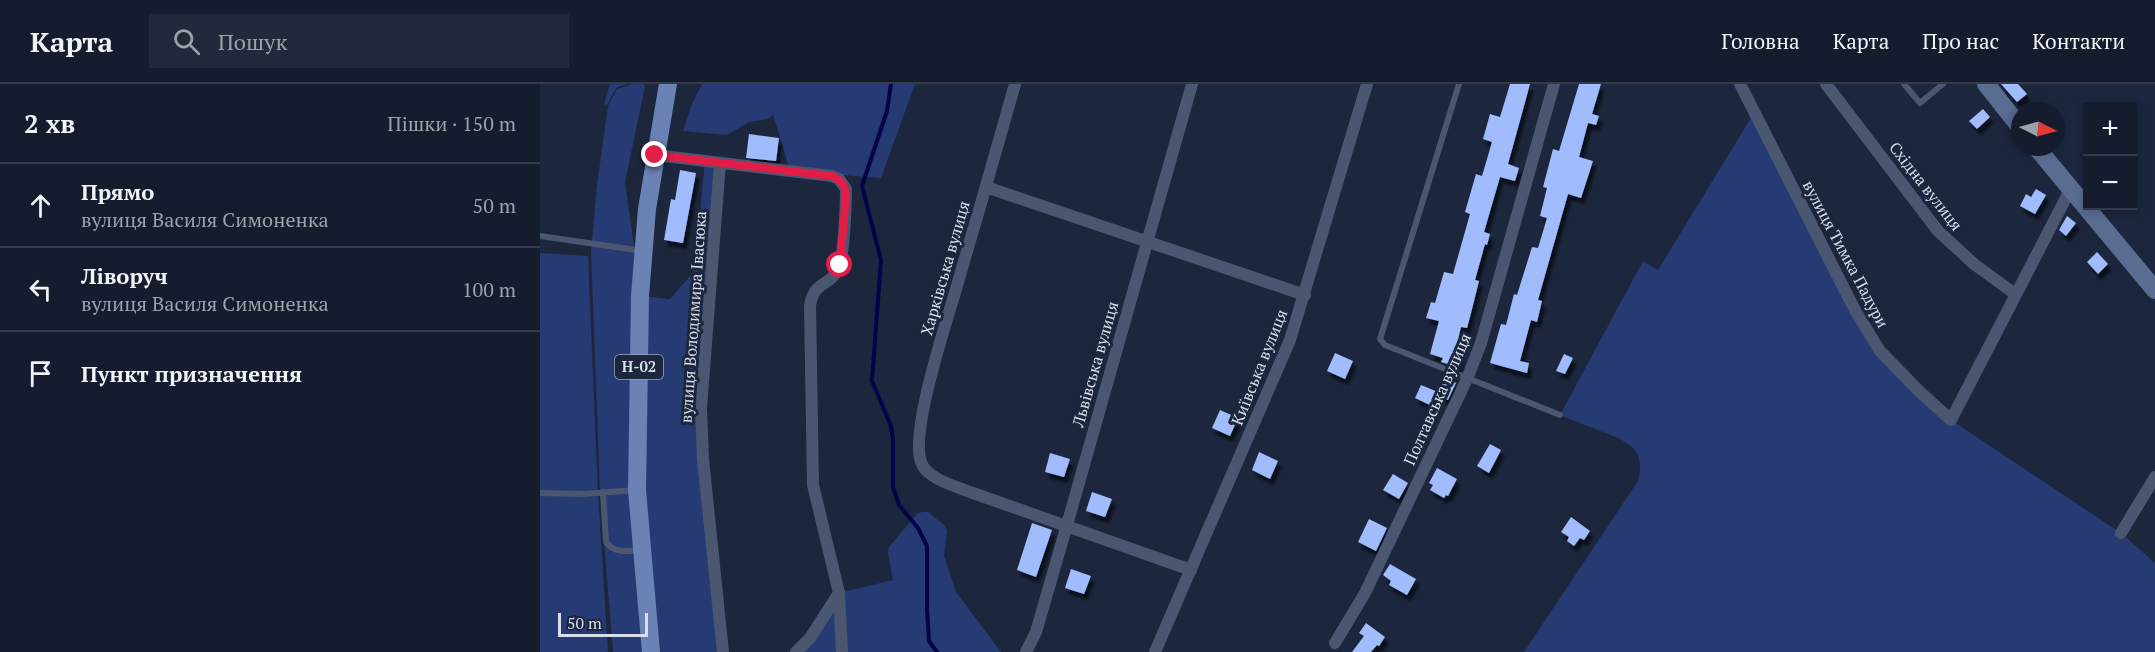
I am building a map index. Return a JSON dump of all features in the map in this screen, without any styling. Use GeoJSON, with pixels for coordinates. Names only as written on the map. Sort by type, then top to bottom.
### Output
{"type":"FeatureCollection","features":[{"type":"Feature","properties":{"kind":"main road","name":"Н-02"},"geometry":{"type":"LineString","coordinates":[[651,652],[640,549],[637,490],[640,296],[647,209],[668,84]]}},
{"type":"Feature","properties":{"kind":"street","name":"Харківська вулиця"},"geometry":{"type":"LineString","coordinates":[[1015,84],[930,383],[919,437],[921,462],[929,472],[943,481],[1067,525]]}},
{"type":"Feature","properties":{"kind":"street","name":"Львівська вулиця"},"geometry":{"type":"LineString","coordinates":[[1026,652],[1036,632],[1192,84]]}},
{"type":"Feature","properties":{"kind":"street","name":"Київська вулиця"},"geometry":{"type":"LineString","coordinates":[[1155,652],[1290,340],[1367,84]]}},
{"type":"Feature","properties":{"kind":"street","name":"Полтавська вулиця"},"geometry":{"type":"LineString","coordinates":[[1335,644],[1365,594],[1467,379],[1481,343],[1554,84]]}},
{"type":"Feature","properties":{"kind":"street","name":"вулиця Тимка Падури"},"geometry":{"type":"LineString","coordinates":[[1740,84],[1855,310],[1871,336],[1893,364],[1952,420],[2015,294]]}},
{"type":"Feature","properties":{"kind":"street","name":"Східна вулиця"},"geometry":{"type":"LineString","coordinates":[[1826,84],[1938,231],[1974,264],[2015,294]]}},
{"type":"Feature","properties":{"kind":"street"},"geometry":{"type":"LineString","coordinates":[[1989,85],[2011,115]]}},
{"type":"Feature","properties":{"kind":"street"},"geometry":{"type":"LineString","coordinates":[[655,155],[832,176],[839,179],[846,189],[840,265],[833,276],[815,289],[810,306],[813,485],[838,593],[842,652]]}},
{"type":"Feature","properties":{"kind":"street"},"geometry":{"type":"LineString","coordinates":[[2043,156],[2155,290]]}},
{"type":"Feature","properties":{"kind":"street","name":"вулиця Володимира Івасюка"},"geometry":{"type":"LineString","coordinates":[[720,163],[701,408],[703,459],[723,652]]}},
{"type":"Feature","properties":{"kind":"street"},"geometry":{"type":"LineString","coordinates":[[986,187],[1305,294]]}},
{"type":"Feature","properties":{"kind":"street"},"geometry":{"type":"LineString","coordinates":[[2015,294],[2070,190]]}},
{"type":"Feature","properties":{"kind":"street"},"geometry":{"type":"LineString","coordinates":[[2121,533],[2155,477]]}},
{"type":"Feature","properties":{"kind":"street"},"geometry":{"type":"LineString","coordinates":[[1067,525],[1191,570]]}},
{"type":"Feature","properties":{"kind":"street"},"geometry":{"type":"LineString","coordinates":[[796,652],[810,638],[838,593]]}},
{"type":"Feature","properties":{"kind":"lane"},"geometry":{"type":"LineString","coordinates":[[1459,84],[1380,339],[1385,345],[1560,415]]}},
{"type":"Feature","properties":{"kind":"lane"},"geometry":{"type":"LineString","coordinates":[[1904,84],[1920,103],[1943,84]]}},
{"type":"Feature","properties":{"kind":"lane"},"geometry":{"type":"LineString","coordinates":[[540,236],[643,252]]}},
{"type":"Feature","properties":{"kind":"lane"},"geometry":{"type":"LineString","coordinates":[[540,493],[637,490]]}},
{"type":"Feature","properties":{"kind":"lane"},"geometry":{"type":"LineString","coordinates":[[603,492],[606,542],[611,548],[620,552],[640,549]]}},
{"type":"Feature","properties":{"kind":"shaded area"},"geometry":{"type":"Polygon","coordinates":[[[610,84],[627,84],[616,88],[607,105],[604,104],[610,84]]]}},
{"type":"Feature","properties":{"kind":"shaded area"},"geometry":{"type":"Polygon","coordinates":[[[633,84],[645,86],[625,182],[641,296],[670,299],[693,273],[705,161],[720,163],[702,385],[723,652],[613,652],[600,492],[591,251],[608,106],[617,89],[633,84]]]}},
{"type":"Feature","properties":{"kind":"shaded area"},"geometry":{"type":"Polygon","coordinates":[[[702,84],[915,84],[881,178],[790,171],[773,114],[768,119],[749,122],[727,135],[683,131],[691,106],[702,84]]]}},
{"type":"Feature","properties":{"kind":"shaded area"},"geometry":{"type":"Polygon","coordinates":[[[1754,113],[1871,336],[1951,420],[2121,533],[2155,563],[2155,652],[1524,652],[1638,481],[1640,470],[1640,461],[1632,447],[1610,435],[1560,415],[1643,261],[1658,270],[1754,113]]]}},
{"type":"Feature","properties":{"kind":"shaded area"},"geometry":{"type":"Polygon","coordinates":[[[540,253],[588,256],[598,493],[608,652],[540,652],[540,253]]]}},
{"type":"Feature","properties":{"kind":"shaded area"},"geometry":{"type":"Polygon","coordinates":[[[928,512],[944,525],[947,531],[944,556],[956,592],[1001,652],[796,652],[839,593],[893,580],[889,547],[917,514],[928,512]]]}},
{"type":"Feature","properties":{"kind":"building"},"geometry":{"type":"Polygon","coordinates":[[[1510,84],[1530,84],[1508,164],[1519,168],[1515,181],[1500,177],[1484,232],[1490,234],[1475,280],[1479,281],[1471,313],[1467,328],[1461,327],[1456,348],[1461,350],[1457,367],[1441,362],[1443,358],[1430,354],[1439,321],[1426,318],[1431,302],[1435,303],[1444,272],[1453,274],[1470,214],[1465,212],[1476,174],[1482,176],[1492,142],[1483,139],[1490,114],[1500,117],[1510,84]]]}},
{"type":"Feature","properties":{"kind":"building"},"geometry":{"type":"Polygon","coordinates":[[[1579,84],[1601,84],[1592,114],[1599,116],[1596,125],[1588,123],[1579,157],[1593,161],[1581,198],[1568,194],[1538,300],[1542,301],[1537,322],[1531,320],[1520,361],[1529,363],[1527,373],[1490,363],[1501,324],[1506,325],[1514,294],[1517,295],[1532,247],[1538,248],[1547,218],[1540,216],[1547,188],[1543,187],[1553,149],[1559,151],[1579,84]]]}},
{"type":"Feature","properties":{"kind":"building"},"geometry":{"type":"Polygon","coordinates":[[[2001,84],[2018,84],[2027,94],[2017,102],[2001,84]]]}},
{"type":"Feature","properties":{"kind":"building"},"geometry":{"type":"Polygon","coordinates":[[[1983,109],[1990,117],[1977,129],[1969,121],[1983,109]]]}},
{"type":"Feature","properties":{"kind":"building"},"geometry":{"type":"Polygon","coordinates":[[[749,134],[779,138],[776,161],[746,158],[749,134]]]}},
{"type":"Feature","properties":{"kind":"building"},"geometry":{"type":"Polygon","coordinates":[[[680,170],[696,173],[683,243],[664,240],[671,199],[675,200],[680,170]]]}},
{"type":"Feature","properties":{"kind":"building"},"geometry":{"type":"Polygon","coordinates":[[[2036,189],[2046,195],[2035,214],[2020,206],[2026,194],[2031,197],[2036,189]]]}},
{"type":"Feature","properties":{"kind":"building"},"geometry":{"type":"Polygon","coordinates":[[[2067,216],[2076,223],[2066,236],[2059,230],[2067,216]]]}},
{"type":"Feature","properties":{"kind":"building"},"geometry":{"type":"Polygon","coordinates":[[[2097,252],[2108,264],[2098,274],[2087,262],[2097,252]]]}},
{"type":"Feature","properties":{"kind":"building"},"geometry":{"type":"Polygon","coordinates":[[[1335,353],[1353,361],[1345,379],[1327,371],[1335,353]]]}},
{"type":"Feature","properties":{"kind":"building"},"geometry":{"type":"Polygon","coordinates":[[[1564,354],[1573,358],[1565,374],[1556,371],[1564,354]]]}},
{"type":"Feature","properties":{"kind":"building"},"geometry":{"type":"Polygon","coordinates":[[[1445,378],[1456,383],[1448,400],[1437,395],[1445,378]]]}},
{"type":"Feature","properties":{"kind":"building"},"geometry":{"type":"Polygon","coordinates":[[[1421,385],[1438,392],[1432,406],[1415,398],[1421,385]]]}},
{"type":"Feature","properties":{"kind":"building"},"geometry":{"type":"Polygon","coordinates":[[[1220,410],[1238,418],[1230,436],[1212,428],[1220,410]]]}},
{"type":"Feature","properties":{"kind":"building"},"geometry":{"type":"Polygon","coordinates":[[[1490,444],[1501,450],[1489,473],[1477,466],[1490,444]]]}},
{"type":"Feature","properties":{"kind":"building"},"geometry":{"type":"Polygon","coordinates":[[[1259,452],[1278,461],[1270,479],[1252,470],[1259,452]]]}},
{"type":"Feature","properties":{"kind":"building"},"geometry":{"type":"Polygon","coordinates":[[[1050,453],[1070,459],[1064,477],[1045,472],[1050,453]]]}},
{"type":"Feature","properties":{"kind":"building"},"geometry":{"type":"Polygon","coordinates":[[[1437,468],[1457,479],[1448,496],[1444,498],[1430,490],[1433,485],[1429,483],[1437,468]]]}},
{"type":"Feature","properties":{"kind":"building"},"geometry":{"type":"Polygon","coordinates":[[[1393,474],[1408,483],[1399,499],[1383,490],[1393,474]]]}},
{"type":"Feature","properties":{"kind":"building"},"geometry":{"type":"Polygon","coordinates":[[[1092,492],[1112,499],[1105,517],[1086,511],[1092,492]]]}},
{"type":"Feature","properties":{"kind":"building"},"geometry":{"type":"Polygon","coordinates":[[[1571,517],[1590,531],[1584,540],[1580,538],[1574,546],[1567,541],[1569,537],[1561,532],[1571,517]]]}},
{"type":"Feature","properties":{"kind":"building"},"geometry":{"type":"Polygon","coordinates":[[[1369,519],[1387,528],[1376,551],[1358,542],[1369,519]]]}},
{"type":"Feature","properties":{"kind":"building"},"geometry":{"type":"Polygon","coordinates":[[[1032,523],[1052,530],[1036,577],[1017,570],[1032,523]]]}},
{"type":"Feature","properties":{"kind":"building"},"geometry":{"type":"Polygon","coordinates":[[[1390,564],[1416,579],[1407,595],[1389,585],[1391,581],[1383,575],[1390,564]]]}},
{"type":"Feature","properties":{"kind":"building"},"geometry":{"type":"Polygon","coordinates":[[[1071,569],[1091,576],[1084,594],[1065,588],[1071,569]]]}},
{"type":"Feature","properties":{"kind":"building"},"geometry":{"type":"Polygon","coordinates":[[[1366,623],[1385,637],[1371,652],[1352,652],[1364,636],[1359,633],[1366,623]]]}},
{"type":"Feature","properties":{"kind":"waterway"},"geometry":{"type":"LineString","coordinates":[[891,84],[887,111],[862,186],[881,260],[872,381],[891,426],[893,487],[899,505],[918,528],[927,546],[929,641],[937,652]]}},
{"type":"Feature","properties":{"kind":"route"},"geometry":{"type":"LineString","coordinates":[[655,155],[832,176],[839,179],[846,189],[840,265]]}}]}
